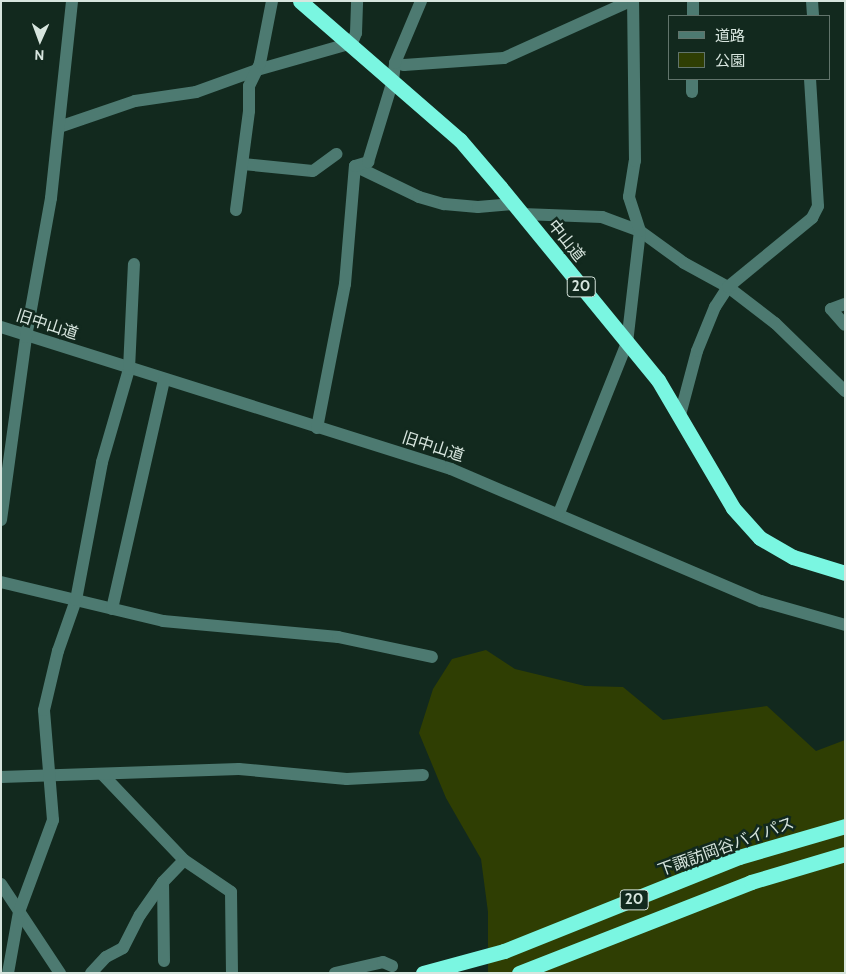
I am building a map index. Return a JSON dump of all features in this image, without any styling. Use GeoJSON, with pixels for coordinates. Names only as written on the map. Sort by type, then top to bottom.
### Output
{"type":"FeatureCollection","features":[{"type":"Feature","properties":{"kind":"highway","name":"中山道"},"geometry":{"type":"LineString","coordinates":[[300,1],[352,43],[460,140],[658,380],[733,508],[760,538],[793,557],[845,573]]}},
{"type":"Feature","properties":{"kind":"highway","name":"下諏訪岡谷バイパス"},"geometry":{"type":"LineString","coordinates":[[422,973],[504,951],[739,857],[845,826]]}},
{"type":"Feature","properties":{"kind":"highway","name":"20"},"geometry":{"type":"LineString","coordinates":[[519,973],[751,882],[845,854]]}},
{"type":"Feature","properties":{"kind":"street"},"geometry":{"type":"LineString","coordinates":[[1,520],[26,336],[52,198],[72,1]]}},
{"type":"Feature","properties":{"kind":"street"},"geometry":{"type":"LineString","coordinates":[[236,210],[243,164],[249,86],[257,70],[272,1]]}},
{"type":"Feature","properties":{"kind":"street"},"geometry":{"type":"LineString","coordinates":[[59,127],[136,101],[196,92],[257,70],[352,43],[356,33],[357,1]]}},
{"type":"Feature","properties":{"kind":"street"},"geometry":{"type":"LineString","coordinates":[[355,166],[368,162],[393,80],[395,63],[421,1]]}},
{"type":"Feature","properties":{"kind":"street"},"geometry":{"type":"LineString","coordinates":[[395,63],[404,66],[504,58],[632,1],[636,161],[629,197],[640,231],[627,343],[560,513]]}},
{"type":"Feature","properties":{"kind":"street"},"geometry":{"type":"LineString","coordinates":[[693,1],[693,15]]}},
{"type":"Feature","properties":{"kind":"street"},"geometry":{"type":"LineString","coordinates":[[812,1],[813,15]]}},
{"type":"Feature","properties":{"kind":"street"},"geometry":{"type":"LineString","coordinates":[[692,80],[692,92]]}},
{"type":"Feature","properties":{"kind":"street"},"geometry":{"type":"LineString","coordinates":[[680,415],[697,351],[715,307],[728,287],[805,224],[818,206],[810,80]]}},
{"type":"Feature","properties":{"kind":"street"},"geometry":{"type":"LineString","coordinates":[[243,164],[313,171],[336,154]]}},
{"type":"Feature","properties":{"kind":"street"},"geometry":{"type":"LineString","coordinates":[[355,166],[419,197],[444,204],[602,217],[640,231],[684,263],[728,287],[775,323],[845,391]]}},
{"type":"Feature","properties":{"kind":"street"},"geometry":{"type":"LineString","coordinates":[[317,428],[345,284],[355,166]]}},
{"type":"Feature","properties":{"kind":"street"},"geometry":{"type":"LineString","coordinates":[[8,973],[19,912],[53,820],[51,775],[44,710],[58,651],[76,600],[102,462],[129,369],[134,264]]}},
{"type":"Feature","properties":{"kind":"street"},"geometry":{"type":"LineString","coordinates":[[845,304],[831,309],[845,326]]}},
{"type":"Feature","properties":{"kind":"street","name":"旧中山道"},"geometry":{"type":"LineString","coordinates":[[1,327],[164,381],[451,469],[560,513],[636,549],[761,601],[845,625]]}},
{"type":"Feature","properties":{"kind":"street"},"geometry":{"type":"LineString","coordinates":[[112,609],[164,381]]}},
{"type":"Feature","properties":{"kind":"street"},"geometry":{"type":"LineString","coordinates":[[1,582],[163,621],[338,637],[432,657]]}},
{"type":"Feature","properties":{"kind":"street"},"geometry":{"type":"LineString","coordinates":[[1,777],[239,769],[347,779],[423,775]]}},
{"type":"Feature","properties":{"kind":"street"},"geometry":{"type":"LineString","coordinates":[[103,775],[184,860],[231,892],[232,973]]}},
{"type":"Feature","properties":{"kind":"street"},"geometry":{"type":"LineString","coordinates":[[91,973],[106,958],[123,948],[140,915],[163,882],[184,860]]}},
{"type":"Feature","properties":{"kind":"street"},"geometry":{"type":"LineString","coordinates":[[163,882],[164,961]]}},
{"type":"Feature","properties":{"kind":"street"},"geometry":{"type":"LineString","coordinates":[[1,884],[60,973]]}},
{"type":"Feature","properties":{"kind":"street"},"geometry":{"type":"LineString","coordinates":[[334,973],[383,962],[392,966]]}},
{"type":"Feature","properties":{"kind":"green space"},"geometry":{"type":"Polygon","coordinates":[[[486,650],[515,669],[585,686],[623,687],[663,720],[767,706],[816,751],[845,740],[845,973],[488,973],[488,912],[481,859],[446,798],[419,733],[433,689],[452,659],[486,650]]]}}]}
